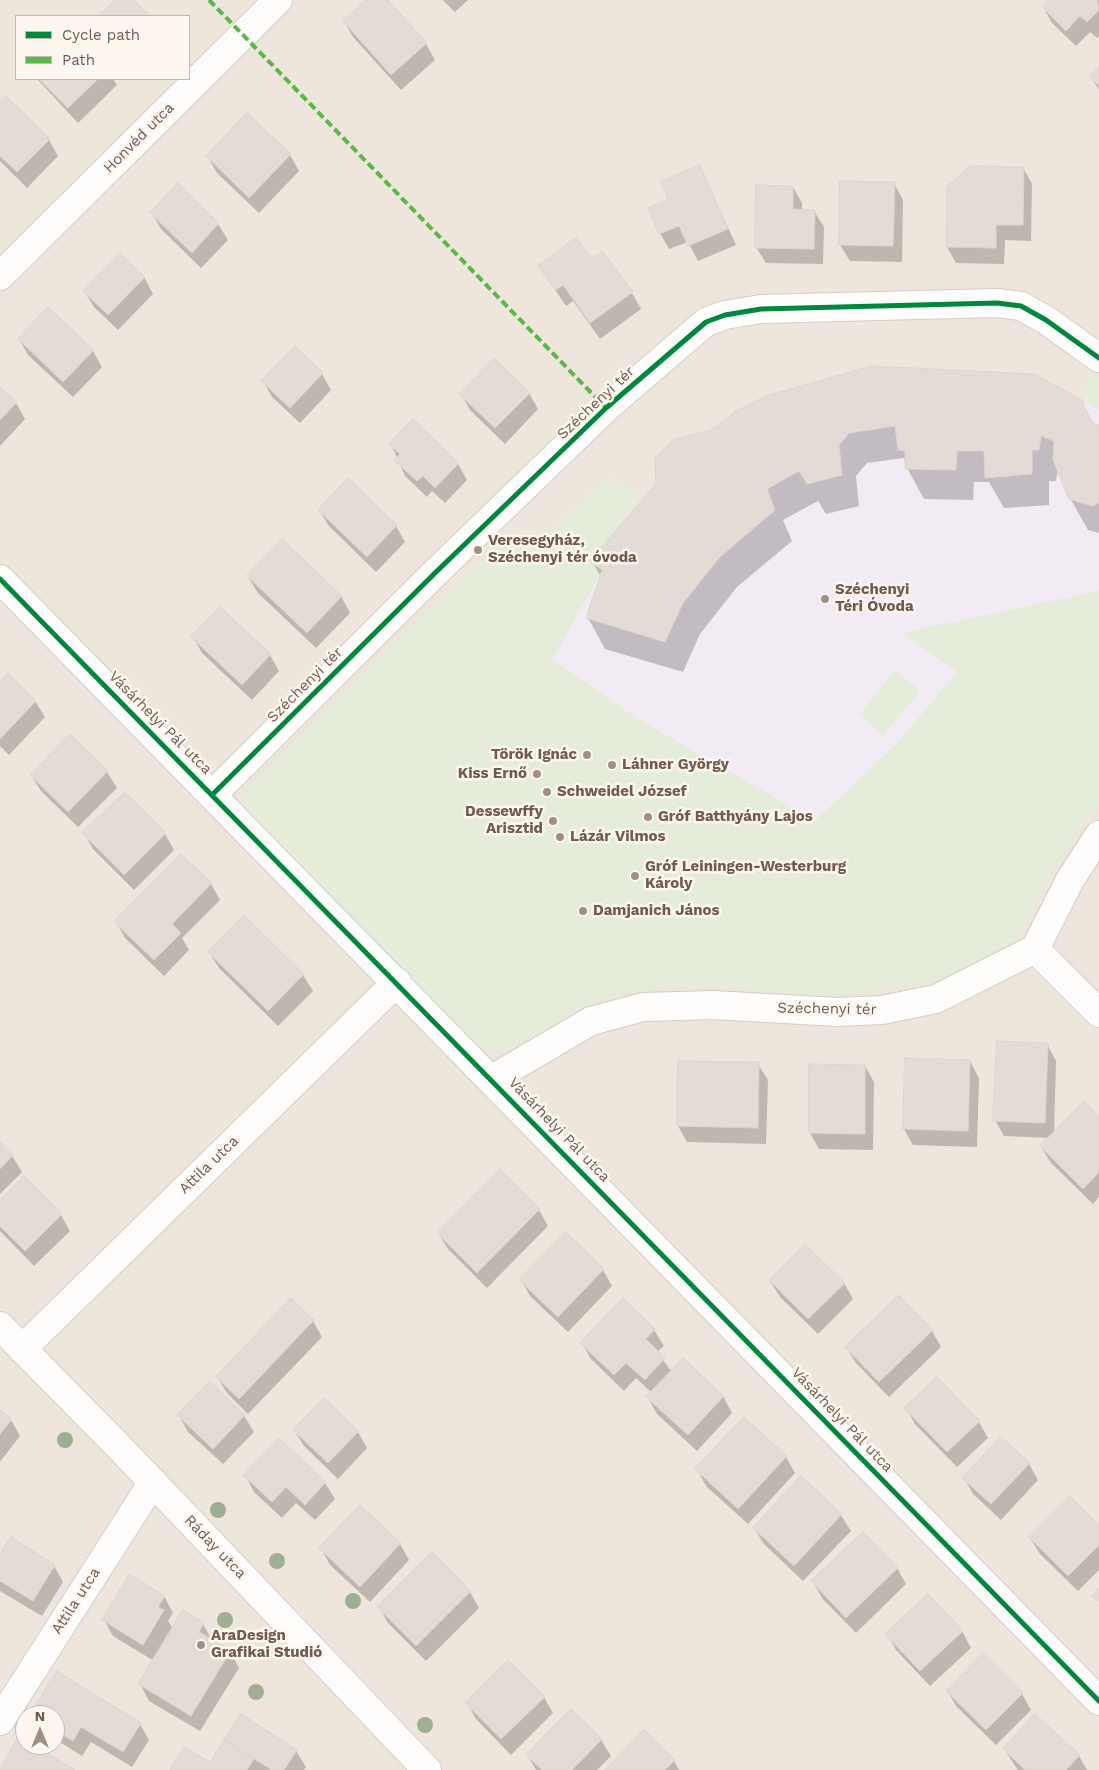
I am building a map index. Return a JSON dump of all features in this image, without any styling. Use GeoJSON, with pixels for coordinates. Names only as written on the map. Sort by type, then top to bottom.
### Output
{"type":"FeatureCollection","features":[{"type":"Feature","properties":{"kind":"street","name":"Honvéd utca"},"geometry":{"type":"LineString","coordinates":[[0,276],[278,0]]}},
{"type":"Feature","properties":{"kind":"street","name":"Széchenyi tér"},"geometry":{"type":"LineString","coordinates":[[213,794],[435,573],[592,422],[706,322],[725,314],[761,309],[997,303],[1021,306],[1046,320],[1099,358]]}},
{"type":"Feature","properties":{"kind":"street","name":"Vásárhelyi Pál utca"},"geometry":{"type":"LineString","coordinates":[[0,579],[213,794],[1099,1701]]}},
{"type":"Feature","properties":{"kind":"street"},"geometry":{"type":"LineString","coordinates":[[1099,835],[1070,880],[1035,949],[1099,1013]]}},
{"type":"Feature","properties":{"kind":"street","name":"Széchenyi tér"},"geometry":{"type":"LineString","coordinates":[[492,1079],[591,1021],[643,1008],[713,1005],[837,1012],[882,1010],[936,999],[1035,949]]}},
{"type":"Feature","properties":{"kind":"street","name":"Attila utca"},"geometry":{"type":"LineString","coordinates":[[22,1349],[397,982]]}},
{"type":"Feature","properties":{"kind":"street","name":"Ráday utca"},"geometry":{"type":"LineString","coordinates":[[0,1326],[153,1482],[427,1770]]}},
{"type":"Feature","properties":{"kind":"street","name":"Attila utca"},"geometry":{"type":"LineString","coordinates":[[0,1721],[153,1482]]}},
{"type":"Feature","properties":{"kind":"shaded area"},"geometry":{"type":"Polygon","coordinates":[[[0,0],[1099,0],[1099,1770],[0,1770],[0,0]]]}},
{"type":"Feature","properties":{"kind":"shaded area","name":"Széchenyi Téri Óvoda"},"geometry":{"type":"Polygon","coordinates":[[[872,366],[1034,374],[1099,410],[1099,591],[903,633],[958,672],[896,745],[815,821],[638,719],[552,660],[602,570],[590,561],[656,484],[655,457],[675,439],[711,430],[736,411],[766,396],[872,366]]]}},
{"type":"Feature","properties":{"kind":"green space"},"geometry":{"type":"Polygon","coordinates":[[[1089,371],[1099,380],[1099,410],[1082,400],[1089,371]]]}},
{"type":"Feature","properties":{"kind":"green space"},"geometry":{"type":"Polygon","coordinates":[[[608,477],[642,498],[590,560],[602,570],[552,660],[638,719],[815,821],[896,745],[957,672],[902,633],[1099,591],[1099,807],[1072,838],[1012,947],[938,981],[841,995],[674,986],[604,998],[512,1051],[485,1049],[462,1031],[247,813],[245,794],[253,779],[505,537],[527,554],[608,477]]]}},
{"type":"Feature","properties":{"kind":"green space"},"geometry":{"type":"Polygon","coordinates":[[[895,670],[920,691],[883,735],[859,715],[895,670]]]}},
{"type":"Feature","properties":{"kind":"building"},"geometry":{"type":"Polygon","coordinates":[[[115,0],[134,0],[149,15],[100,15],[115,0]]]}},
{"type":"Feature","properties":{"kind":"building"},"geometry":{"type":"Polygon","coordinates":[[[366,0],[388,0],[427,43],[391,75],[343,21],[366,0]]]}},
{"type":"Feature","properties":{"kind":"building"},"geometry":{"type":"Polygon","coordinates":[[[1048,0],[1097,0],[1099,10],[1087,22],[1080,16],[1066,31],[1042,7],[1048,0]]]}},
{"type":"Feature","properties":{"kind":"building"},"geometry":{"type":"Polygon","coordinates":[[[1099,67],[1099,86],[1090,77],[1099,67]]]}},
{"type":"Feature","properties":{"kind":"building"},"geometry":{"type":"Polygon","coordinates":[[[40,80],[97,80],[68,108],[40,80]]]}},
{"type":"Feature","properties":{"kind":"building"},"geometry":{"type":"Polygon","coordinates":[[[6,96],[50,139],[17,172],[0,156],[0,102],[6,96]]]}},
{"type":"Feature","properties":{"kind":"building"},"geometry":{"type":"Polygon","coordinates":[[[247,113],[291,154],[249,198],[206,156],[247,113]]]}},
{"type":"Feature","properties":{"kind":"building"},"geometry":{"type":"Polygon","coordinates":[[[700,165],[728,229],[688,246],[679,226],[659,234],[648,208],[668,199],[661,182],[700,165]]]}},
{"type":"Feature","properties":{"kind":"building"},"geometry":{"type":"Polygon","coordinates":[[[970,166],[1024,167],[1023,225],[996,225],[996,248],[946,247],[947,187],[970,166]]]}},
{"type":"Feature","properties":{"kind":"building"},"geometry":{"type":"Polygon","coordinates":[[[840,181],[895,182],[893,246],[839,245],[840,181]]]}},
{"type":"Feature","properties":{"kind":"building"},"geometry":{"type":"Polygon","coordinates":[[[178,183],[219,223],[192,253],[150,213],[178,183]]]}},
{"type":"Feature","properties":{"kind":"building"},"geometry":{"type":"Polygon","coordinates":[[[756,185],[793,186],[793,209],[815,210],[814,249],[755,248],[756,185]]]}},
{"type":"Feature","properties":{"kind":"building"},"geometry":{"type":"Polygon","coordinates":[[[576,238],[592,259],[602,251],[633,292],[590,323],[563,285],[556,290],[538,266],[576,238]]]}},
{"type":"Feature","properties":{"kind":"building"},"geometry":{"type":"Polygon","coordinates":[[[120,253],[145,277],[108,315],[83,291],[120,253]]]}},
{"type":"Feature","properties":{"kind":"building"},"geometry":{"type":"Polygon","coordinates":[[[48,307],[94,350],[63,382],[18,339],[48,307]]]}},
{"type":"Feature","properties":{"kind":"building"},"geometry":{"type":"Polygon","coordinates":[[[295,346],[323,373],[290,408],[261,381],[295,346]]]}},
{"type":"Feature","properties":{"kind":"building"},"geometry":{"type":"Polygon","coordinates":[[[494,358],[530,393],[495,428],[459,394],[494,358]]]}},
{"type":"Feature","properties":{"kind":"building"},"geometry":{"type":"Polygon","coordinates":[[[872,366],[1034,374],[1082,400],[1092,423],[1099,425],[1099,503],[1092,506],[1069,499],[1053,460],[1054,441],[1041,436],[1039,450],[1032,450],[1032,474],[985,478],[984,451],[957,451],[956,470],[905,469],[905,451],[898,450],[895,426],[849,433],[839,445],[842,475],[807,484],[799,471],[767,489],[775,510],[720,557],[683,603],[665,642],[586,618],[602,570],[590,561],[656,484],[655,457],[675,439],[711,430],[736,411],[766,396],[872,366]]]}},
{"type":"Feature","properties":{"kind":"building"},"geometry":{"type":"Polygon","coordinates":[[[0,387],[17,402],[0,420],[0,387]]]}},
{"type":"Feature","properties":{"kind":"building"},"geometry":{"type":"Polygon","coordinates":[[[413,419],[459,463],[435,488],[423,476],[417,481],[394,460],[400,454],[389,444],[413,419]]]}},
{"type":"Feature","properties":{"kind":"building"},"geometry":{"type":"Polygon","coordinates":[[[348,478],[397,525],[367,557],[318,510],[348,478]]]}},
{"type":"Feature","properties":{"kind":"building"},"geometry":{"type":"Polygon","coordinates":[[[282,539],[342,596],[307,633],[247,576],[282,539]]]}},
{"type":"Feature","properties":{"kind":"building"},"geometry":{"type":"Polygon","coordinates":[[[220,607],[271,654],[242,685],[191,637],[220,607]]]}},
{"type":"Feature","properties":{"kind":"building"},"geometry":{"type":"Polygon","coordinates":[[[8,673],[36,701],[0,739],[0,681],[8,673]]]}},
{"type":"Feature","properties":{"kind":"building"},"geometry":{"type":"Polygon","coordinates":[[[70,734],[108,771],[68,812],[30,775],[70,734]]]}},
{"type":"Feature","properties":{"kind":"building"},"geometry":{"type":"Polygon","coordinates":[[[125,792],[166,833],[124,875],[82,833],[125,792]]]}},
{"type":"Feature","properties":{"kind":"building"},"geometry":{"type":"Polygon","coordinates":[[[181,854],[212,883],[172,924],[181,933],[154,960],[114,922],[181,854]]]}},
{"type":"Feature","properties":{"kind":"building"},"geometry":{"type":"Polygon","coordinates":[[[244,915],[304,974],[268,1011],[208,952],[244,915]]]}},
{"type":"Feature","properties":{"kind":"building"},"geometry":{"type":"Polygon","coordinates":[[[997,1041],[1048,1043],[1045,1123],[993,1121],[997,1041]]]}},
{"type":"Feature","properties":{"kind":"building"},"geometry":{"type":"Polygon","coordinates":[[[905,1058],[970,1060],[968,1131],[903,1129],[905,1058]]]}},
{"type":"Feature","properties":{"kind":"building"},"geometry":{"type":"Polygon","coordinates":[[[678,1061],[759,1062],[758,1128],[677,1126],[678,1061]]]}},
{"type":"Feature","properties":{"kind":"building"},"geometry":{"type":"Polygon","coordinates":[[[809,1064],[865,1065],[865,1134],[809,1133],[809,1064]]]}},
{"type":"Feature","properties":{"kind":"building"},"geometry":{"type":"Polygon","coordinates":[[[1084,1101],[1099,1116],[1099,1172],[1083,1189],[1040,1146],[1084,1101]]]}},
{"type":"Feature","properties":{"kind":"building"},"geometry":{"type":"Polygon","coordinates":[[[0,1142],[13,1155],[0,1169],[0,1142]]]}},
{"type":"Feature","properties":{"kind":"building"},"geometry":{"type":"Polygon","coordinates":[[[500,1169],[540,1209],[477,1273],[437,1233],[500,1169]]]}},
{"type":"Feature","properties":{"kind":"building"},"geometry":{"type":"Polygon","coordinates":[[[24,1176],[62,1214],[25,1251],[0,1226],[0,1200],[24,1176]]]}},
{"type":"Feature","properties":{"kind":"building"},"geometry":{"type":"Polygon","coordinates":[[[566,1232],[604,1269],[558,1317],[519,1280],[566,1232]]]}},
{"type":"Feature","properties":{"kind":"building"},"geometry":{"type":"Polygon","coordinates":[[[805,1244],[845,1283],[808,1319],[769,1280],[805,1244]]]}},
{"type":"Feature","properties":{"kind":"building"},"geometry":{"type":"Polygon","coordinates":[[[899,1295],[933,1330],[879,1382],[845,1347],[899,1295]]]}},
{"type":"Feature","properties":{"kind":"building"},"geometry":{"type":"Polygon","coordinates":[[[291,1298],[314,1320],[239,1399],[216,1377],[291,1298]]]}},
{"type":"Feature","properties":{"kind":"building"},"geometry":{"type":"Polygon","coordinates":[[[623,1298],[655,1329],[646,1339],[665,1358],[645,1380],[626,1363],[614,1375],[580,1343],[623,1298]]]}},
{"type":"Feature","properties":{"kind":"building"},"geometry":{"type":"Polygon","coordinates":[[[683,1358],[724,1396],[688,1435],[646,1397],[683,1358]]]}},
{"type":"Feature","properties":{"kind":"building"},"geometry":{"type":"Polygon","coordinates":[[[937,1377],[980,1421],[947,1452],[904,1408],[937,1377]]]}},
{"type":"Feature","properties":{"kind":"building"},"geometry":{"type":"Polygon","coordinates":[[[210,1381],[245,1415],[213,1449],[177,1415],[210,1381]]]}},
{"type":"Feature","properties":{"kind":"building"},"geometry":{"type":"Polygon","coordinates":[[[324,1398],[359,1431],[328,1463],[293,1430],[324,1398]]]}},
{"type":"Feature","properties":{"kind":"building"},"geometry":{"type":"Polygon","coordinates":[[[0,1410],[12,1419],[0,1434],[0,1410]]]}},
{"type":"Feature","properties":{"kind":"building"},"geometry":{"type":"Polygon","coordinates":[[[744,1417],[787,1456],[738,1509],[695,1469],[744,1417]]]}},
{"type":"Feature","properties":{"kind":"building"},"geometry":{"type":"Polygon","coordinates":[[[1001,1437],[1030,1463],[991,1504],[962,1478],[1001,1437]]]}},
{"type":"Feature","properties":{"kind":"building"},"geometry":{"type":"Polygon","coordinates":[[[279,1438],[326,1482],[305,1505],[286,1487],[272,1502],[243,1475],[279,1438]]]}},
{"type":"Feature","properties":{"kind":"building"},"geometry":{"type":"Polygon","coordinates":[[[801,1476],[842,1514],[794,1566],[753,1528],[801,1476]]]}},
{"type":"Feature","properties":{"kind":"building"},"geometry":{"type":"Polygon","coordinates":[[[1070,1496],[1099,1525],[1099,1545],[1068,1576],[1029,1537],[1070,1496]]]}},
{"type":"Feature","properties":{"kind":"building"},"geometry":{"type":"Polygon","coordinates":[[[360,1505],[401,1543],[360,1587],[319,1548],[360,1505]]]}},
{"type":"Feature","properties":{"kind":"building"},"geometry":{"type":"Polygon","coordinates":[[[863,1532],[898,1568],[846,1618],[811,1581],[863,1532]]]}},
{"type":"Feature","properties":{"kind":"building"},"geometry":{"type":"Polygon","coordinates":[[[11,1537],[55,1565],[33,1601],[0,1581],[0,1554],[11,1537]]]}},
{"type":"Feature","properties":{"kind":"building"},"geometry":{"type":"Polygon","coordinates":[[[432,1552],[471,1591],[416,1646],[377,1607],[432,1552]]]}},
{"type":"Feature","properties":{"kind":"building"},"geometry":{"type":"Polygon","coordinates":[[[130,1574],[165,1596],[158,1607],[164,1610],[143,1645],[102,1620],[130,1574]]]}},
{"type":"Feature","properties":{"kind":"building"},"geometry":{"type":"Polygon","coordinates":[[[1099,1588],[1099,1602],[1092,1596],[1099,1588]]]}},
{"type":"Feature","properties":{"kind":"building"},"geometry":{"type":"Polygon","coordinates":[[[928,1594],[963,1631],[920,1671],[885,1634],[928,1594]]]}},
{"type":"Feature","properties":{"kind":"building"},"geometry":{"type":"Polygon","coordinates":[[[183,1610],[204,1623],[199,1632],[231,1650],[191,1716],[138,1684],[183,1610]]]}},
{"type":"Feature","properties":{"kind":"building"},"geometry":{"type":"Polygon","coordinates":[[[983,1653],[1023,1693],[986,1730],[946,1691],[983,1653]]]}},
{"type":"Feature","properties":{"kind":"building"},"geometry":{"type":"Polygon","coordinates":[[[508,1660],[545,1697],[501,1739],[465,1703],[508,1660]]]}},
{"type":"Feature","properties":{"kind":"building"},"geometry":{"type":"Polygon","coordinates":[[[57,1671],[141,1723],[123,1752],[81,1727],[73,1741],[65,1736],[65,1705],[36,1705],[57,1671]]]}},
{"type":"Feature","properties":{"kind":"building"},"geometry":{"type":"Polygon","coordinates":[[[571,1709],[602,1739],[572,1770],[542,1770],[526,1755],[571,1709]]]}},
{"type":"Feature","properties":{"kind":"building"},"geometry":{"type":"Polygon","coordinates":[[[241,1714],[297,1750],[284,1770],[272,1770],[224,1740],[241,1714]]]}},
{"type":"Feature","properties":{"kind":"building"},"geometry":{"type":"Polygon","coordinates":[[[1035,1714],[1080,1755],[1066,1770],[1025,1770],[1003,1749],[1035,1714]]]}},
{"type":"Feature","properties":{"kind":"building"},"geometry":{"type":"Polygon","coordinates":[[[644,1730],[675,1760],[665,1770],[605,1770],[644,1730]]]}},
{"type":"Feature","properties":{"kind":"building"},"geometry":{"type":"Polygon","coordinates":[[[224,1740],[254,1759],[247,1770],[170,1770],[184,1747],[210,1762],[224,1740]]]}},
{"type":"Feature","properties":{"kind":"building"},"geometry":{"type":"Polygon","coordinates":[[[15,1743],[15,1755],[50,1755],[75,1770],[0,1770],[15,1743]]]}},
{"type":"Feature","properties":{"kind":"marked path"},"geometry":{"type":"LineString","coordinates":[[209,0],[606,408]]}},
{"type":"Feature","properties":{"kind":"cycle path"},"geometry":{"type":"LineString","coordinates":[[213,794],[435,573],[606,408],[706,322],[725,315],[761,309],[997,303],[1021,306],[1046,320],[1099,358]]}},
{"type":"Feature","properties":{"kind":"cycle path"},"geometry":{"type":"LineString","coordinates":[[0,579],[1099,1701]]}},
{"type":"Feature","properties":{"kind":"place","name":"Veresegyház, Széchenyi tér óvoda"},"geometry":{"type":"Point","coordinates":[478,550]}},
{"type":"Feature","properties":{"kind":"place","name":"Széchenyi Téri Óvoda"},"geometry":{"type":"Point","coordinates":[825,599]}},
{"type":"Feature","properties":{"kind":"place","name":"Török Ignác"},"geometry":{"type":"Point","coordinates":[587,755]}},
{"type":"Feature","properties":{"kind":"place","name":"Láhner György"},"geometry":{"type":"Point","coordinates":[612,765]}},
{"type":"Feature","properties":{"kind":"place","name":"Kiss Ernő"},"geometry":{"type":"Point","coordinates":[537,774]}},
{"type":"Feature","properties":{"kind":"place","name":"Schweidel József"},"geometry":{"type":"Point","coordinates":[547,792]}},
{"type":"Feature","properties":{"kind":"place","name":"Gróf Batthyány Lajos"},"geometry":{"type":"Point","coordinates":[648,817]}},
{"type":"Feature","properties":{"kind":"place","name":"Dessewffy Arisztid"},"geometry":{"type":"Point","coordinates":[553,821]}},
{"type":"Feature","properties":{"kind":"place","name":"Lázár Vilmos"},"geometry":{"type":"Point","coordinates":[560,837]}},
{"type":"Feature","properties":{"kind":"place","name":"Gróf Leiningen-Westerburg Károly"},"geometry":{"type":"Point","coordinates":[635,876]}},
{"type":"Feature","properties":{"kind":"place","name":"Damjanich János"},"geometry":{"type":"Point","coordinates":[583,911]}},
{"type":"Feature","properties":{"kind":"place","name":"AraDesign Grafikai Studió"},"geometry":{"type":"Point","coordinates":[201,1645]}}]}
